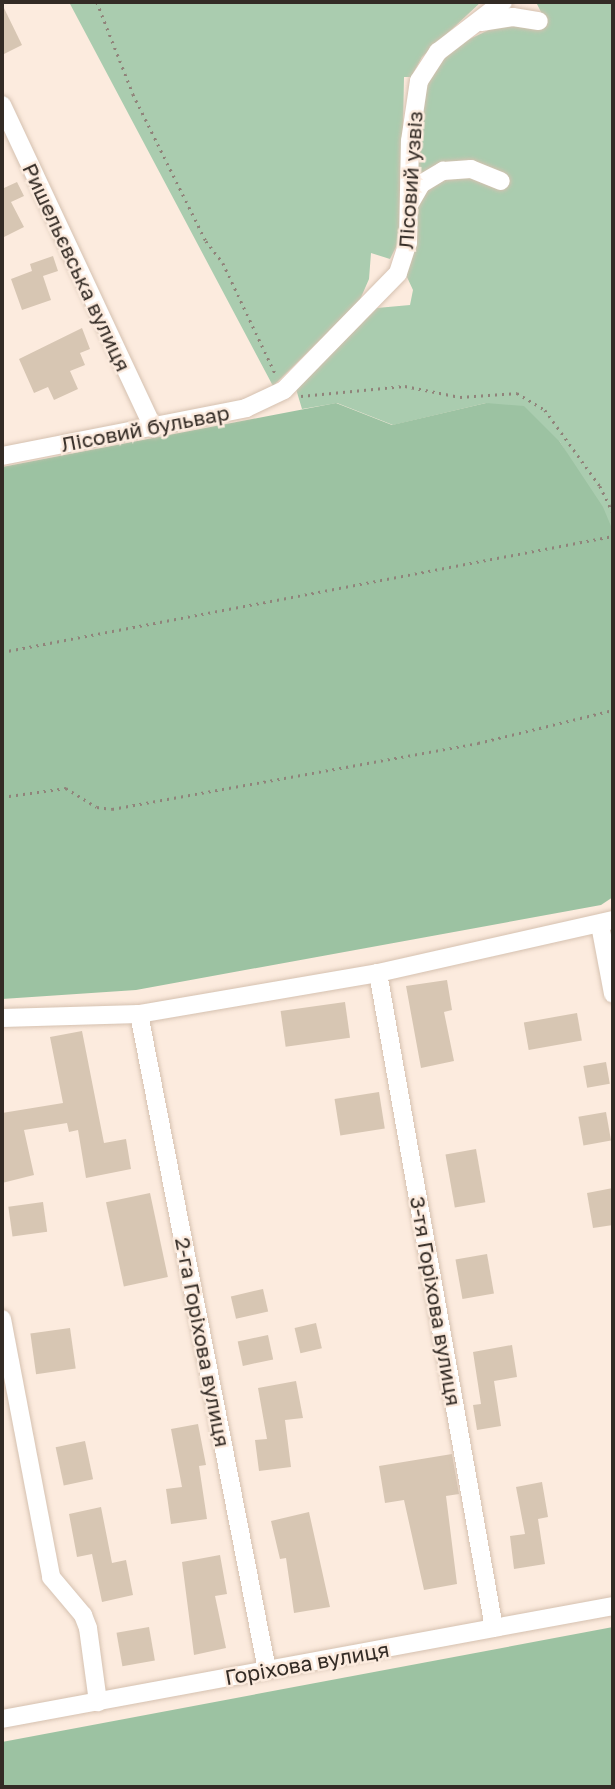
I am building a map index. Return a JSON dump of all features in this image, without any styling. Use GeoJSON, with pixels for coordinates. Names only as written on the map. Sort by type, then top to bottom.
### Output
{"type":"FeatureCollection","features":[{"type":"Feature","properties":{"kind":"street"},"geometry":{"type":"LineString","coordinates":[[474,23],[490,2]]}},
{"type":"Feature","properties":{"kind":"street","name":"Лісовий узвіз"},"geometry":{"type":"LineString","coordinates":[[284,390],[398,272],[408,243],[410,141],[419,81],[438,52],[503,2]]}},
{"type":"Feature","properties":{"kind":"street"},"geometry":{"type":"LineString","coordinates":[[474,23],[513,17],[539,21]]}},
{"type":"Feature","properties":{"kind":"street","name":"Ришельєвська вулиця"},"geometry":{"type":"LineString","coordinates":[[2,105],[153,428]]}},
{"type":"Feature","properties":{"kind":"street"},"geometry":{"type":"LineString","coordinates":[[409,205],[421,184],[443,171],[471,169],[501,181]]}},
{"type":"Feature","properties":{"kind":"street","name":"Лісовий бульвар"},"geometry":{"type":"LineString","coordinates":[[2,456],[246,408],[284,390]]}},
{"type":"Feature","properties":{"kind":"street"},"geometry":{"type":"LineString","coordinates":[[2,1018],[138,1014],[378,973],[607,923],[613,995]]}},
{"type":"Feature","properties":{"kind":"street","name":"3-тя Горіхова вулиця"},"geometry":{"type":"LineString","coordinates":[[378,973],[494,1628]]}},
{"type":"Feature","properties":{"kind":"street","name":"2-га Горіхова вулиця"},"geometry":{"type":"LineString","coordinates":[[138,1014],[267,1670]]}},
{"type":"Feature","properties":{"kind":"street"},"geometry":{"type":"LineString","coordinates":[[2,1320],[51,1577],[83,1615],[88,1628],[98,1702]]}},
{"type":"Feature","properties":{"kind":"street","name":"Горіхова вулиця"},"geometry":{"type":"LineString","coordinates":[[2,1719],[613,1606]]}},
{"type":"Feature","properties":{"kind":"path"},"geometry":{"type":"LineString","coordinates":[[97,2],[133,93],[172,165],[189,209],[223,263],[284,390],[301,396],[405,386],[434,395],[524,396],[545,410],[600,486],[613,513]]}},
{"type":"Feature","properties":{"kind":"path"},"geometry":{"type":"LineString","coordinates":[[2,652],[613,536]]}},
{"type":"Feature","properties":{"kind":"path"},"geometry":{"type":"LineString","coordinates":[[2,797],[66,788],[97,807],[112,809],[465,745],[613,710]]}},
{"type":"Feature","properties":{"kind":"green space"},"geometry":{"type":"Polygon","coordinates":[[[69,2],[481,2],[422,57],[411,77],[404,77],[401,237],[390,259],[371,253],[369,279],[359,302],[273,386],[69,2]]]}},
{"type":"Feature","properties":{"kind":"green space"},"geometry":{"type":"Polygon","coordinates":[[[536,2],[613,2],[613,531],[560,442],[486,403],[393,425],[337,403],[302,409],[296,389],[377,308],[410,305],[413,290],[406,275],[417,206],[420,114],[430,73],[457,45],[493,28],[543,16],[536,2]]]}},
{"type":"Feature","properties":{"kind":"green space"},"geometry":{"type":"Polygon","coordinates":[[[336,403],[392,425],[486,403],[524,406],[560,442],[603,507],[613,531],[613,897],[601,905],[136,990],[2,999],[2,467],[336,403]]]}},
{"type":"Feature","properties":{"kind":"green space"},"geometry":{"type":"Polygon","coordinates":[[[613,1627],[613,1787],[2,1787],[2,1742],[613,1627]]]}},
{"type":"Feature","properties":{"kind":"building"},"geometry":{"type":"Polygon","coordinates":[[[2,4],[22,45],[2,55],[2,4]]]}},
{"type":"Feature","properties":{"kind":"building"},"geometry":{"type":"Polygon","coordinates":[[[17,182],[24,196],[11,202],[24,227],[2,238],[2,183],[4,188],[17,182]]]}},
{"type":"Feature","properties":{"kind":"building"},"geometry":{"type":"Polygon","coordinates":[[[53,256],[58,271],[43,276],[51,300],[22,310],[11,279],[32,271],[30,264],[53,256]]]}},
{"type":"Feature","properties":{"kind":"building"},"geometry":{"type":"Polygon","coordinates":[[[82,328],[90,349],[80,353],[85,365],[70,371],[78,389],[54,400],[48,387],[34,393],[19,359],[82,328]]]}},
{"type":"Feature","properties":{"kind":"building"},"geometry":{"type":"Polygon","coordinates":[[[447,980],[452,1010],[444,1012],[454,1061],[421,1068],[406,986],[447,980]]]}},
{"type":"Feature","properties":{"kind":"building"},"geometry":{"type":"Polygon","coordinates":[[[345,1002],[350,1038],[286,1047],[281,1011],[345,1002]]]}},
{"type":"Feature","properties":{"kind":"building"},"geometry":{"type":"Polygon","coordinates":[[[577,1013],[582,1041],[529,1050],[524,1022],[577,1013]]]}},
{"type":"Feature","properties":{"kind":"building"},"geometry":{"type":"Polygon","coordinates":[[[82,1031],[104,1143],[126,1139],[131,1169],[86,1178],[78,1130],[69,1132],[67,1123],[24,1130],[34,1175],[2,1183],[2,1113],[63,1103],[50,1037],[82,1031]]]}},
{"type":"Feature","properties":{"kind":"building"},"geometry":{"type":"Polygon","coordinates":[[[606,1062],[610,1084],[587,1088],[583,1066],[606,1062]]]}},
{"type":"Feature","properties":{"kind":"building"},"geometry":{"type":"Polygon","coordinates":[[[379,1092],[385,1129],[340,1136],[335,1099],[379,1092]]]}},
{"type":"Feature","properties":{"kind":"building"},"geometry":{"type":"Polygon","coordinates":[[[606,1112],[611,1141],[583,1145],[578,1117],[606,1112]]]}},
{"type":"Feature","properties":{"kind":"building"},"geometry":{"type":"Polygon","coordinates":[[[476,1149],[485,1202],[455,1208],[445,1154],[476,1149]]]}},
{"type":"Feature","properties":{"kind":"building"},"geometry":{"type":"Polygon","coordinates":[[[613,1188],[613,1225],[593,1228],[587,1193],[613,1188]]]}},
{"type":"Feature","properties":{"kind":"building"},"geometry":{"type":"Polygon","coordinates":[[[150,1193],[168,1277],[124,1286],[106,1202],[150,1193]]]}},
{"type":"Feature","properties":{"kind":"building"},"geometry":{"type":"Polygon","coordinates":[[[43,1202],[47,1232],[13,1237],[8,1207],[43,1202]]]}},
{"type":"Feature","properties":{"kind":"building"},"geometry":{"type":"Polygon","coordinates":[[[487,1254],[494,1293],[462,1299],[455,1260],[487,1254]]]}},
{"type":"Feature","properties":{"kind":"building"},"geometry":{"type":"Polygon","coordinates":[[[263,1289],[268,1311],[236,1319],[231,1296],[263,1289]]]}},
{"type":"Feature","properties":{"kind":"building"},"geometry":{"type":"Polygon","coordinates":[[[316,1323],[322,1348],[300,1353],[295,1328],[316,1323]]]}},
{"type":"Feature","properties":{"kind":"building"},"geometry":{"type":"Polygon","coordinates":[[[70,1328],[76,1369],[36,1374],[30,1334],[70,1328]]]}},
{"type":"Feature","properties":{"kind":"building"},"geometry":{"type":"Polygon","coordinates":[[[268,1335],[273,1359],[243,1366],[238,1341],[268,1335]]]}},
{"type":"Feature","properties":{"kind":"building"},"geometry":{"type":"Polygon","coordinates":[[[512,1345],[517,1377],[494,1381],[501,1426],[477,1430],[473,1405],[481,1404],[473,1352],[512,1345]]]}},
{"type":"Feature","properties":{"kind":"building"},"geometry":{"type":"Polygon","coordinates":[[[296,1381],[303,1418],[285,1420],[291,1467],[259,1471],[255,1440],[267,1439],[258,1388],[296,1381]]]}},
{"type":"Feature","properties":{"kind":"building"},"geometry":{"type":"Polygon","coordinates":[[[198,1424],[206,1465],[199,1466],[207,1519],[171,1524],[166,1489],[182,1487],[171,1429],[198,1424]]]}},
{"type":"Feature","properties":{"kind":"building"},"geometry":{"type":"Polygon","coordinates":[[[85,1441],[93,1479],[64,1485],[56,1447],[85,1441]]]}},
{"type":"Feature","properties":{"kind":"building"},"geometry":{"type":"Polygon","coordinates":[[[452,1454],[459,1494],[446,1496],[457,1584],[424,1590],[404,1500],[385,1503],[379,1466],[452,1454]]]}},
{"type":"Feature","properties":{"kind":"building"},"geometry":{"type":"Polygon","coordinates":[[[542,1482],[548,1517],[538,1519],[545,1564],[514,1569],[510,1536],[525,1534],[516,1487],[542,1482]]]}},
{"type":"Feature","properties":{"kind":"building"},"geometry":{"type":"Polygon","coordinates":[[[101,1507],[112,1563],[126,1560],[133,1595],[102,1602],[92,1554],[77,1557],[69,1514],[101,1507]]]}},
{"type":"Feature","properties":{"kind":"building"},"geometry":{"type":"Polygon","coordinates":[[[309,1512],[330,1607],[294,1613],[286,1558],[280,1559],[271,1521],[309,1512]]]}},
{"type":"Feature","properties":{"kind":"building"},"geometry":{"type":"Polygon","coordinates":[[[220,1555],[227,1594],[215,1596],[226,1648],[194,1655],[182,1562],[220,1555]]]}},
{"type":"Feature","properties":{"kind":"building"},"geometry":{"type":"Polygon","coordinates":[[[149,1627],[155,1660],[122,1666],[117,1633],[149,1627]]]}}]}
